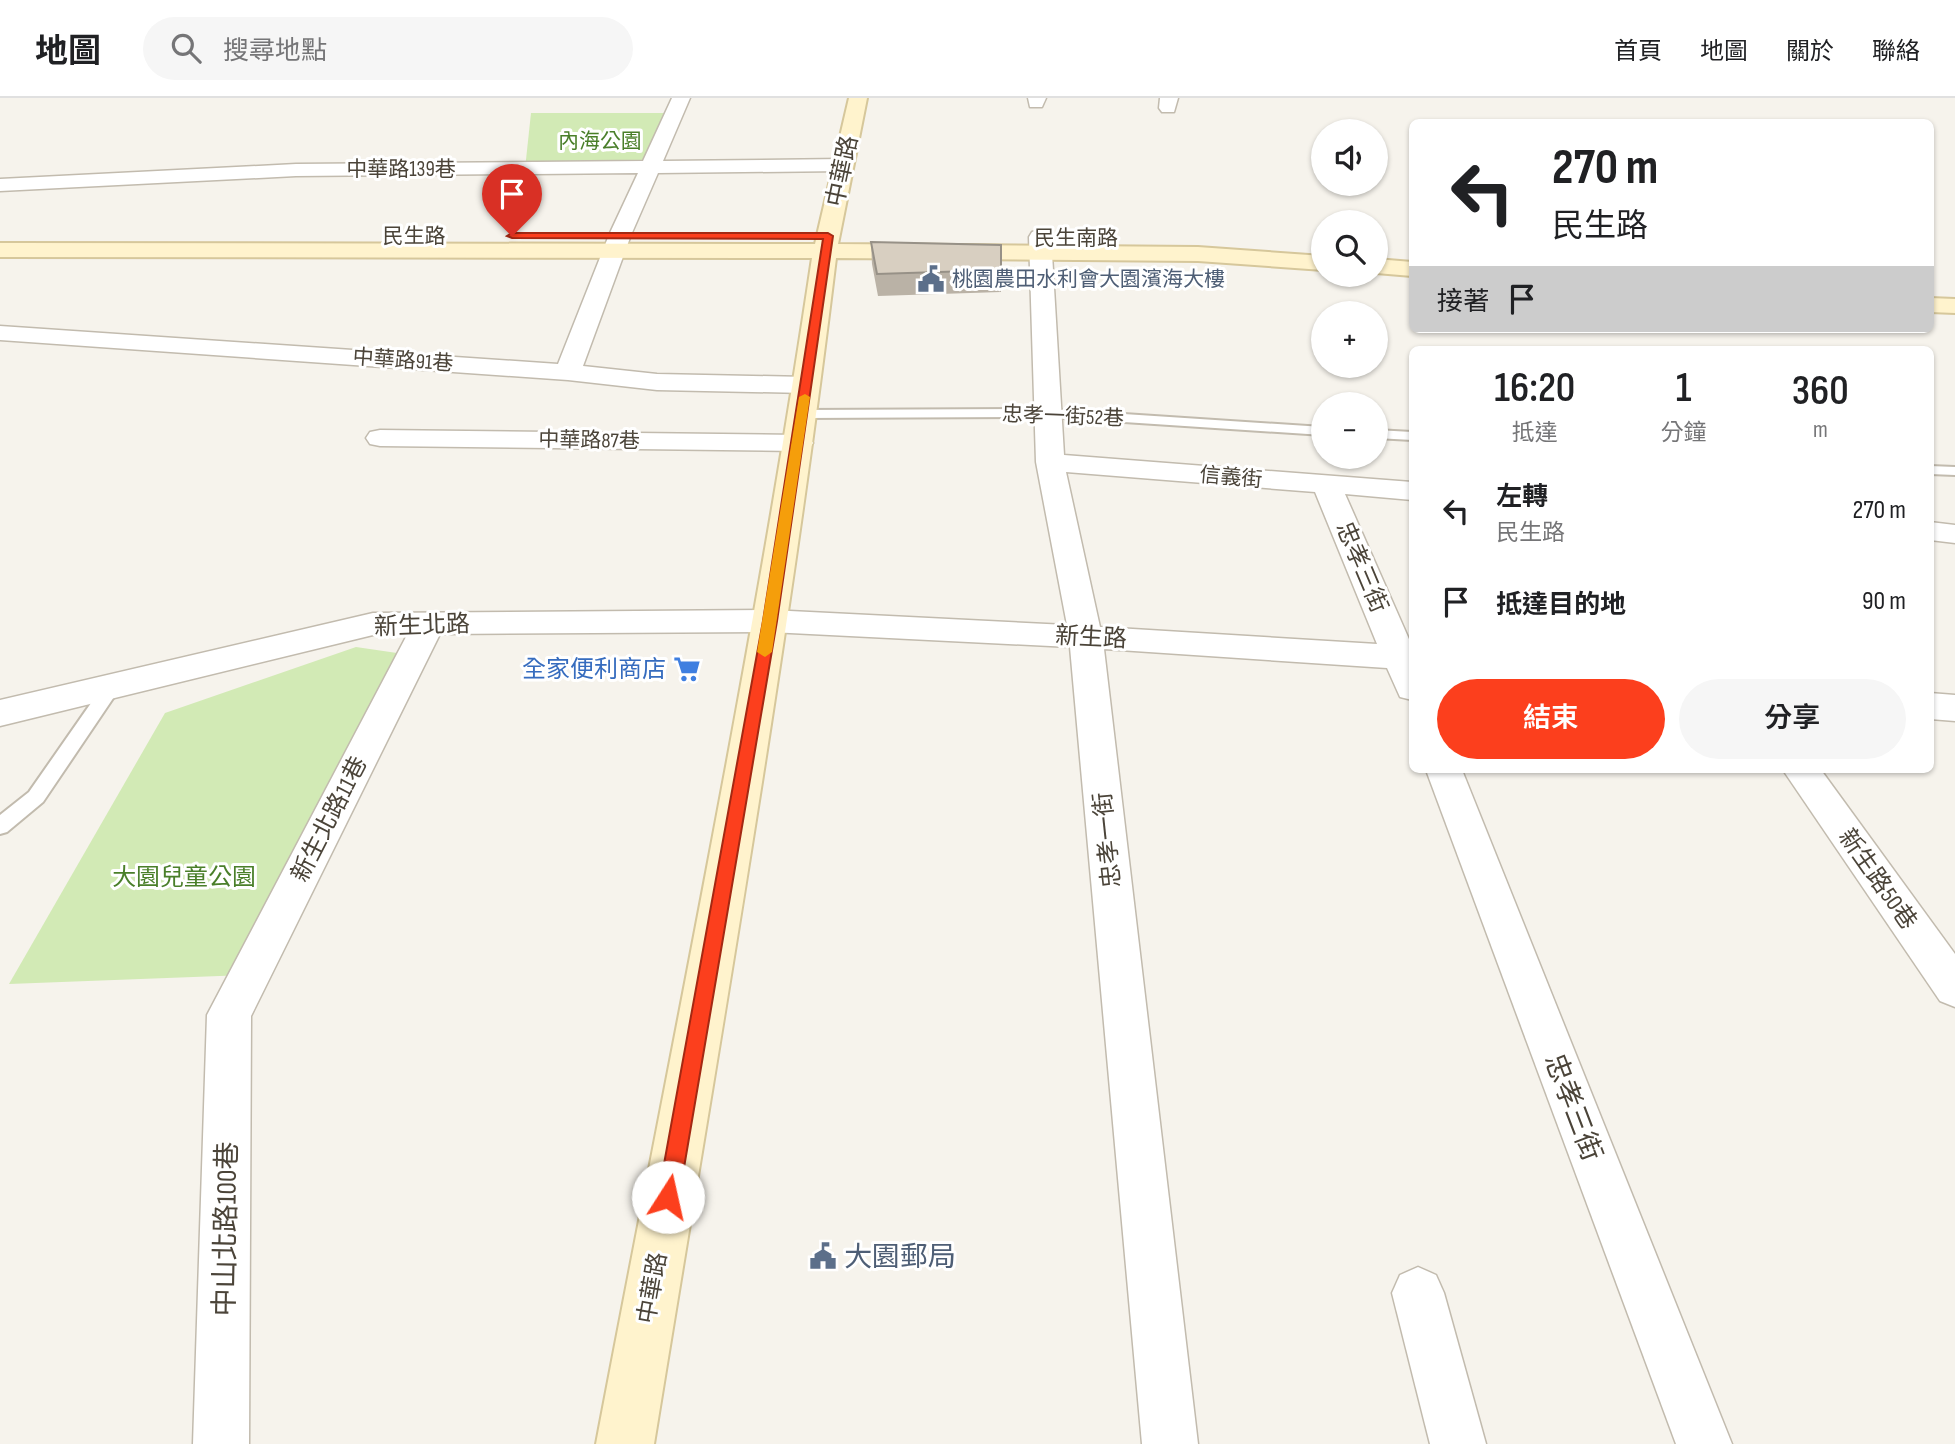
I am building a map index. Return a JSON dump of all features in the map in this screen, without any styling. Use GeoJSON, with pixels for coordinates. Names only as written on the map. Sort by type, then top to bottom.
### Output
{"type":"FeatureCollection","features":[{"type":"Feature","properties":{"kind":"main road","name":"中華路"},"geometry":{"type":"LineString","coordinates":[[625,1444],[770,621],[827,244],[858,98]]}},
{"type":"Feature","properties":{"kind":"main road","name":"民生路"},"geometry":{"type":"LineString","coordinates":[[0,236],[827,244]]}},
{"type":"Feature","properties":{"kind":"main road","name":"民生南路"},"geometry":{"type":"LineString","coordinates":[[827,244],[1040,245],[1189,239],[1311,247]]}},
{"type":"Feature","properties":{"kind":"main road","name":"民生路"},"geometry":{"type":"LineString","coordinates":[[0,250],[618,242]]}},
{"type":"Feature","properties":{"kind":"main road","name":"民生南路"},"geometry":{"type":"LineString","coordinates":[[1040,245],[1311,262]]}},
{"type":"Feature","properties":{"kind":"main road"},"geometry":{"type":"LineString","coordinates":[[1388,252],[1409,253]]}},
{"type":"Feature","properties":{"kind":"main road"},"geometry":{"type":"LineString","coordinates":[[1388,267],[1409,269]]}},
{"type":"Feature","properties":{"kind":"main road"},"geometry":{"type":"LineString","coordinates":[[1934,288],[1955,289]]}},
{"type":"Feature","properties":{"kind":"main road"},"geometry":{"type":"LineString","coordinates":[[1934,305],[1955,306]]}},
{"type":"Feature","properties":{"kind":"street"},"geometry":{"type":"LineString","coordinates":[[568,372],[618,242],[681,98]]}},
{"type":"Feature","properties":{"kind":"street","name":"中華路139巷"},"geometry":{"type":"LineString","coordinates":[[0,186],[296,170],[844,165]]}},
{"type":"Feature","properties":{"kind":"street","name":"忠孝一街"},"geometry":{"type":"LineString","coordinates":[[1040,245],[1050,462],[1086,636],[1170,1444]]}},
{"type":"Feature","properties":{"kind":"street","name":"中華路91巷"},"geometry":{"type":"LineString","coordinates":[[0,332],[568,372],[657,382],[803,414]]}},
{"type":"Feature","properties":{"kind":"street","name":"中華路87巷"},"geometry":{"type":"LineString","coordinates":[[380,438],[803,414]]}},
{"type":"Feature","properties":{"kind":"street","name":"信義街"},"geometry":{"type":"LineString","coordinates":[[1050,462],[1409,491]]}},
{"type":"Feature","properties":{"kind":"street","name":"忠孝三街"},"geometry":{"type":"LineString","coordinates":[[1327,485],[1406,657]]}},
{"type":"Feature","properties":{"kind":"street"},"geometry":{"type":"LineString","coordinates":[[1934,531],[1955,534]]}},
{"type":"Feature","properties":{"kind":"street","name":"新生北路"},"geometry":{"type":"LineString","coordinates":[[0,713],[373,624],[770,621]]}},
{"type":"Feature","properties":{"kind":"street","name":"新生路"},"geometry":{"type":"LineString","coordinates":[[770,621],[1086,636],[1406,657]]}},
{"type":"Feature","properties":{"kind":"street","name":"新生北路11巷"},"geometry":{"type":"LineString","coordinates":[[229,1015],[429,624]]}},
{"type":"Feature","properties":{"kind":"street"},"geometry":{"type":"LineString","coordinates":[[1934,706],[1955,708]]}},
{"type":"Feature","properties":{"kind":"street","name":"忠孝三街"},"geometry":{"type":"LineString","coordinates":[[1445,773],[1704,1444]]}},
{"type":"Feature","properties":{"kind":"street","name":"新生路50巷"},"geometry":{"type":"LineString","coordinates":[[1803,773],[1955,988]]}},
{"type":"Feature","properties":{"kind":"street","name":"中山北路100巷"},"geometry":{"type":"LineString","coordinates":[[221,1444],[229,1015]]}},
{"type":"Feature","properties":{"kind":"street"},"geometry":{"type":"LineString","coordinates":[[1418,1293],[1458,1444]]}},
{"type":"Feature","properties":{"kind":"lane","name":"忠孝一街52巷"},"geometry":{"type":"LineString","coordinates":[[803,414],[1048,413],[1311,430]]}},
{"type":"Feature","properties":{"kind":"lane"},"geometry":{"type":"LineString","coordinates":[[1388,435],[1409,436]]}},
{"type":"Feature","properties":{"kind":"lane"},"geometry":{"type":"LineString","coordinates":[[1934,470],[1954,473]]}},
{"type":"Feature","properties":{"kind":"lane"},"geometry":{"type":"LineString","coordinates":[[0,826],[36,797],[111,688]]}},
{"type":"Feature","properties":{"kind":"green space","name":"內海公園"},"geometry":{"type":"Polygon","coordinates":[[[531,113],[674,113],[649,168],[525,169],[531,113]]]}},
{"type":"Feature","properties":{"kind":"green space","name":"大園兒童公園"},"geometry":{"type":"Polygon","coordinates":[[[356,647],[397,653],[246,975],[9,984],[165,713],[356,647]]]}},
{"type":"Feature","properties":{"kind":"building"},"geometry":{"type":"Polygon","coordinates":[[[871,242],[1001,245],[1001,270],[877,274],[871,242]]]}},
{"type":"Feature","properties":{"kind":"slow traffic"},"geometry":{"type":"LineString","coordinates":[[765,652],[805,397]]}},
{"type":"Feature","properties":{"kind":"place","name":"桃園農田水利會大園濱海大樓"},"geometry":{"type":"Point","coordinates":[931,279]}},
{"type":"Feature","properties":{"kind":"place","name":"全家便利商店"},"geometry":{"type":"Point","coordinates":[687,669]}},
{"type":"Feature","properties":{"kind":"place","name":"大園郵局"},"geometry":{"type":"Point","coordinates":[823,1256]}},
{"type":"Feature","properties":{"kind":"route"},"geometry":{"type":"LineString","coordinates":[[512,236],[828,236],[799,443],[770,621],[668,1197]]}}]}
